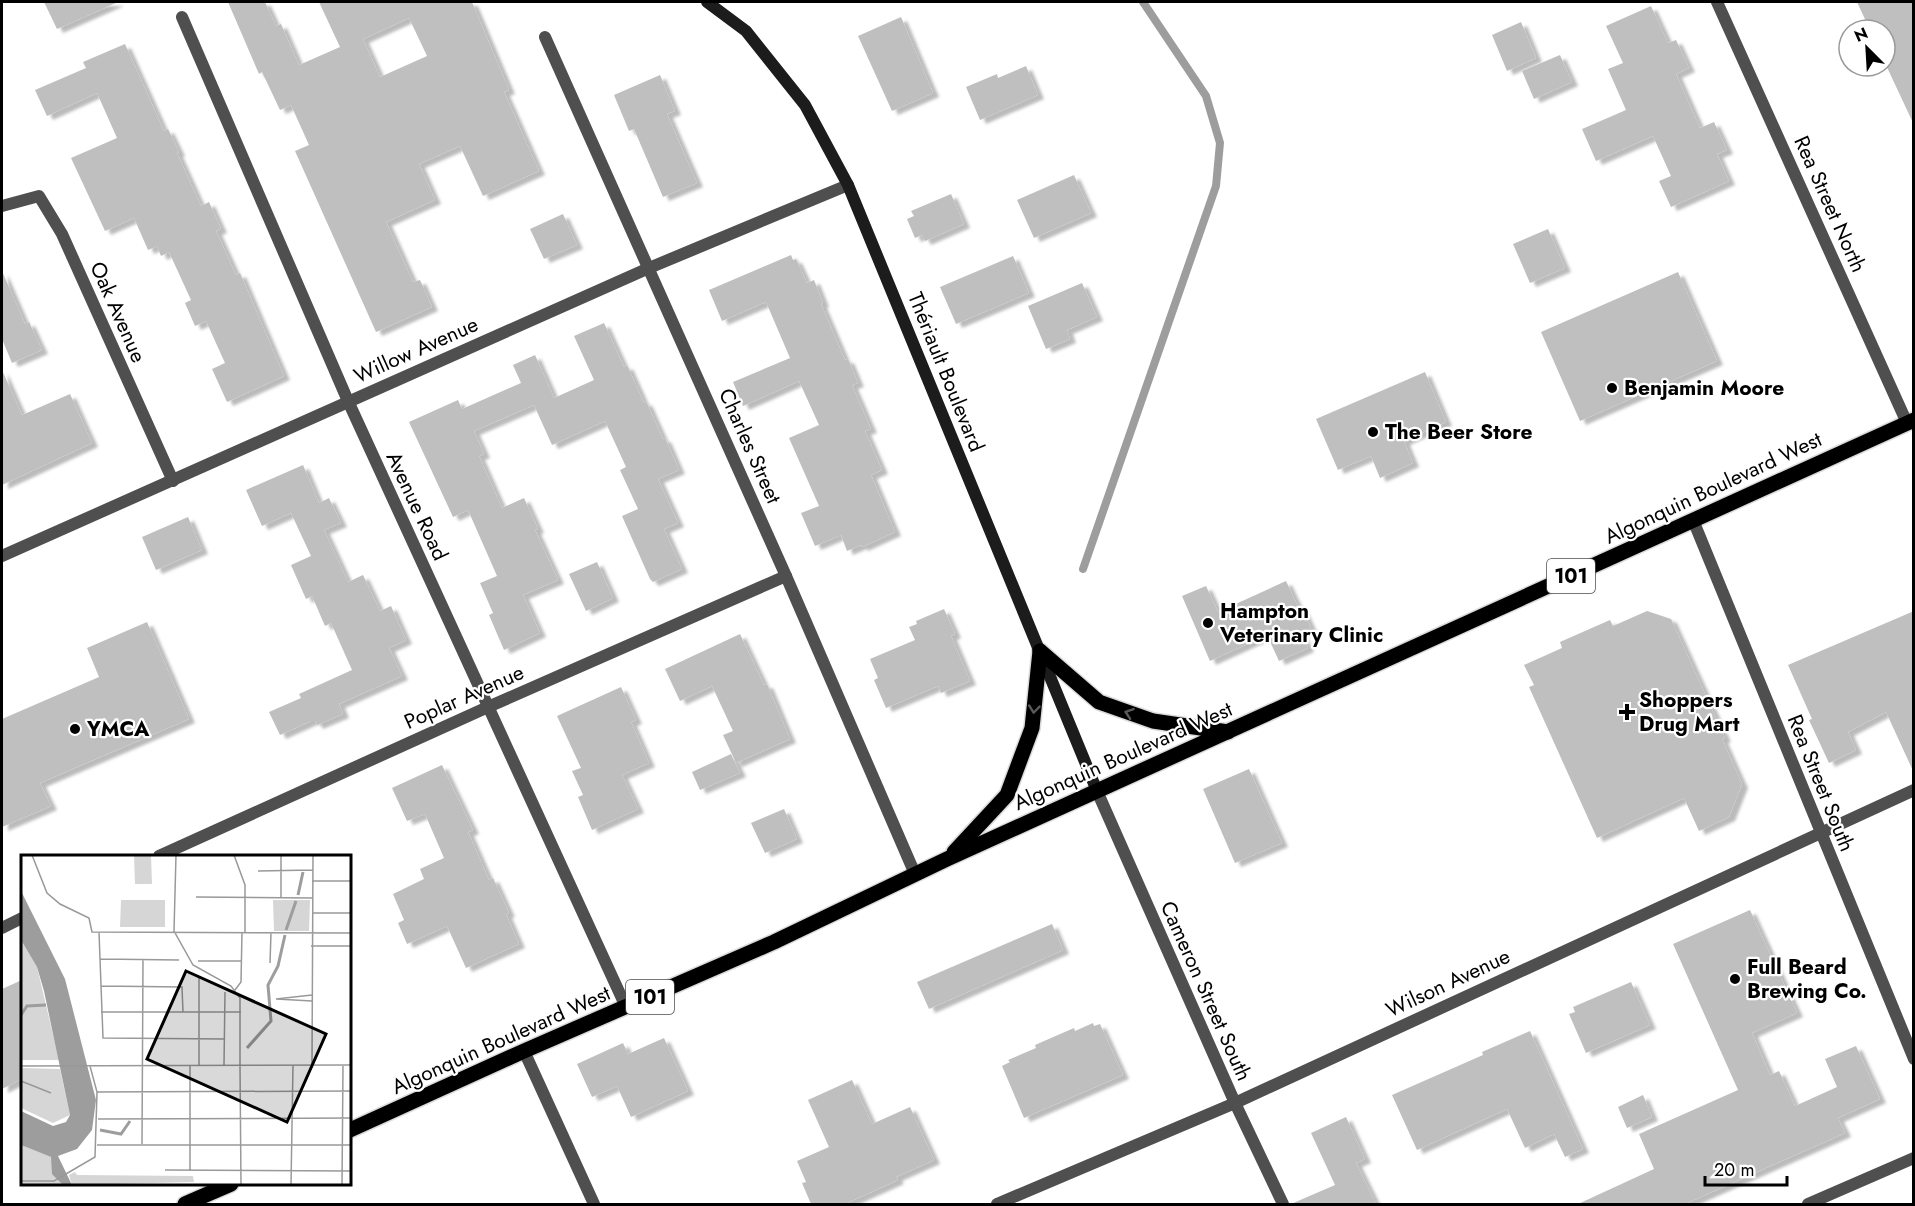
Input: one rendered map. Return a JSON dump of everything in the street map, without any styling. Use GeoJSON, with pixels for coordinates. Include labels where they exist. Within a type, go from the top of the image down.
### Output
{"type":"FeatureCollection","features":[{"type":"Feature","properties":{"kind":"main road","name":"Thériault Boulevard"},"geometry":{"type":"LineString","coordinates":[[707,2],[746,31],[805,105],[848,185],[1097,791]]}},
{"type":"Feature","properties":{"kind":"main road","name":"Algonquin Boulevard West"},"geometry":{"type":"LineString","coordinates":[[351,1130],[774,942],[915,874],[1910,421]]}},
{"type":"Feature","properties":{"kind":"main road"},"geometry":{"type":"LineString","coordinates":[[1040,651],[1099,702],[1153,722],[1228,732]]}},
{"type":"Feature","properties":{"kind":"main road"},"geometry":{"type":"LineString","coordinates":[[948,859],[1007,795],[1032,728],[1040,651]]}},
{"type":"Feature","properties":{"kind":"main road"},"geometry":{"type":"LineString","coordinates":[[184,1204],[229,1185]]}},
{"type":"Feature","properties":{"kind":"street","name":"Rea Street North"},"geometry":{"type":"LineString","coordinates":[[1717,2],[1910,421]]}},
{"type":"Feature","properties":{"kind":"street","name":"Avenue Road"},"geometry":{"type":"LineString","coordinates":[[182,17],[348,401],[626,1007]]}},
{"type":"Feature","properties":{"kind":"street","name":"Charles Street"},"geometry":{"type":"LineString","coordinates":[[544,37],[786,576],[915,874]]}},
{"type":"Feature","properties":{"kind":"street","name":"Willow Avenue"},"geometry":{"type":"LineString","coordinates":[[2,556],[649,268],[848,185]]}},
{"type":"Feature","properties":{"kind":"street","name":"Oak Avenue"},"geometry":{"type":"LineString","coordinates":[[2,206],[39,196],[62,234],[173,481]]}},
{"type":"Feature","properties":{"kind":"street","name":"Rea Street South"},"geometry":{"type":"LineString","coordinates":[[1693,520],[1914,1059]]}},
{"type":"Feature","properties":{"kind":"street","name":"Poplar Avenue"},"geometry":{"type":"LineString","coordinates":[[161,855],[488,707],[786,576]]}},
{"type":"Feature","properties":{"kind":"street","name":"Wilson Avenue"},"geometry":{"type":"LineString","coordinates":[[997,1204],[1234,1102],[1914,790]]}},
{"type":"Feature","properties":{"kind":"street","name":"Cameron Street South"},"geometry":{"type":"LineString","coordinates":[[1097,791],[1234,1102],[1283,1204]]}},
{"type":"Feature","properties":{"kind":"street"},"geometry":{"type":"LineString","coordinates":[[2,928],[21,918]]}},
{"type":"Feature","properties":{"kind":"street"},"geometry":{"type":"LineString","coordinates":[[525,1051],[594,1204]]}},
{"type":"Feature","properties":{"kind":"street"},"geometry":{"type":"LineString","coordinates":[[1808,1204],[1914,1158]]}},
{"type":"Feature","properties":{"kind":"building"},"geometry":{"type":"Polygon","coordinates":[[[44,2],[118,2],[57,29],[44,2]]]}},
{"type":"Feature","properties":{"kind":"building"},"geometry":{"type":"Polygon","coordinates":[[[228,2],[265,2],[276,26],[281,24],[299,65],[340,47],[319,2],[472,2],[509,90],[504,92],[539,171],[483,196],[460,146],[419,164],[435,200],[386,222],[413,282],[420,280],[432,307],[376,332],[295,151],[309,145],[291,105],[280,110],[262,72],[259,74],[228,2]],[[409,18],[363,39],[380,77],[427,56],[409,18]]]}},
{"type":"Feature","properties":{"kind":"building"},"geometry":{"type":"Polygon","coordinates":[[[1857,2],[1914,2],[1914,125],[1892,78],[1897,78],[1897,18],[1864,18],[1857,2]]]}},
{"type":"Feature","properties":{"kind":"building"},"geometry":{"type":"Polygon","coordinates":[[[1651,6],[1668,43],[1676,40],[1689,68],[1676,74],[1700,128],[1714,122],[1727,150],[1717,154],[1729,181],[1671,207],[1659,181],[1671,176],[1653,136],[1596,161],[1582,129],[1626,110],[1608,69],[1623,63],[1606,26],[1651,6]]]}},
{"type":"Feature","properties":{"kind":"building"},"geometry":{"type":"Polygon","coordinates":[[[901,17],[933,93],[892,111],[858,36],[901,17]]]}},
{"type":"Feature","properties":{"kind":"building"},"geometry":{"type":"Polygon","coordinates":[[[1521,22],[1536,58],[1507,71],[1492,35],[1521,22]]]}},
{"type":"Feature","properties":{"kind":"building"},"geometry":{"type":"Polygon","coordinates":[[[125,44],[164,131],[168,129],[179,152],[177,153],[201,206],[209,202],[221,229],[216,231],[236,275],[240,273],[284,376],[227,402],[212,369],[225,363],[206,321],[195,326],[185,303],[191,300],[169,252],[161,256],[157,246],[148,250],[134,218],[105,231],[71,158],[117,138],[97,93],[47,116],[35,90],[86,68],[83,62],[125,44]]]}},
{"type":"Feature","properties":{"kind":"building"},"geometry":{"type":"Polygon","coordinates":[[[1560,55],[1572,82],[1534,99],[1522,71],[1560,55]]]}},
{"type":"Feature","properties":{"kind":"building"},"geometry":{"type":"Polygon","coordinates":[[[1026,66],[1038,95],[980,120],[966,87],[997,74],[998,78],[1026,66]]]}},
{"type":"Feature","properties":{"kind":"building"},"geometry":{"type":"Polygon","coordinates":[[[660,75],[675,111],[667,114],[697,183],[663,197],[634,129],[629,131],[614,95],[660,75]]]}},
{"type":"Feature","properties":{"kind":"building"},"geometry":{"type":"Polygon","coordinates":[[[1074,175],[1091,213],[1034,238],[1017,200],[1074,175]]]}},
{"type":"Feature","properties":{"kind":"building"},"geometry":{"type":"Polygon","coordinates":[[[951,194],[964,224],[925,241],[922,235],[915,238],[907,219],[914,216],[911,211],[951,194]]]}},
{"type":"Feature","properties":{"kind":"building"},"geometry":{"type":"Polygon","coordinates":[[[563,214],[577,245],[544,259],[530,229],[563,214]]]}},
{"type":"Feature","properties":{"kind":"building"},"geometry":{"type":"Polygon","coordinates":[[[1548,229],[1565,268],[1530,283],[1513,244],[1548,229]]]}},
{"type":"Feature","properties":{"kind":"building"},"geometry":{"type":"Polygon","coordinates":[[[791,255],[793,260],[796,259],[807,283],[814,280],[823,303],[821,304],[845,360],[848,359],[858,383],[852,385],[871,429],[865,431],[882,470],[871,475],[895,532],[862,547],[861,545],[847,551],[841,535],[815,546],[801,513],[819,506],[789,438],[819,425],[799,381],[743,406],[733,382],[790,358],[766,302],[722,321],[709,290],[791,255]]]}},
{"type":"Feature","properties":{"kind":"building"},"geometry":{"type":"Polygon","coordinates":[[[1013,256],[1029,293],[956,324],[940,287],[1013,256]]]}},
{"type":"Feature","properties":{"kind":"building"},"geometry":{"type":"Polygon","coordinates":[[[2,271],[25,324],[29,322],[42,350],[12,363],[2,339],[2,271]]]}},
{"type":"Feature","properties":{"kind":"building"},"geometry":{"type":"Polygon","coordinates":[[[1678,272],[1717,361],[1580,421],[1541,332],[1678,272]]]}},
{"type":"Feature","properties":{"kind":"building"},"geometry":{"type":"Polygon","coordinates":[[[1082,283],[1097,317],[1067,330],[1070,339],[1046,349],[1028,306],[1082,283]]]}},
{"type":"Feature","properties":{"kind":"building"},"geometry":{"type":"Polygon","coordinates":[[[604,323],[624,367],[627,365],[679,470],[658,479],[678,523],[664,529],[682,569],[653,582],[650,579],[622,516],[638,509],[620,470],[626,467],[605,421],[552,445],[534,405],[474,431],[484,454],[479,456],[502,508],[524,498],[538,529],[535,530],[558,580],[523,595],[540,633],[504,650],[489,615],[493,613],[480,583],[497,576],[468,510],[453,517],[409,422],[458,400],[462,409],[521,383],[513,365],[535,355],[554,398],[594,380],[574,336],[604,323]]]}},
{"type":"Feature","properties":{"kind":"building"},"geometry":{"type":"Polygon","coordinates":[[[2,370],[22,415],[70,394],[92,443],[2,485],[2,370]]]}},
{"type":"Feature","properties":{"kind":"building","name":"The Beer Store"},"geometry":{"type":"Polygon","coordinates":[[[1425,372],[1446,422],[1404,441],[1413,463],[1380,478],[1371,456],[1338,470],[1316,419],[1425,372]]]}},
{"type":"Feature","properties":{"kind":"building"},"geometry":{"type":"Polygon","coordinates":[[[303,465],[319,503],[329,498],[341,523],[324,530],[348,582],[363,575],[380,611],[391,606],[406,640],[389,648],[402,676],[339,704],[343,714],[317,725],[315,721],[311,721],[280,735],[269,712],[301,698],[299,694],[352,670],[331,623],[325,626],[312,596],[306,599],[291,565],[311,556],[291,513],[262,526],[246,490],[303,465]]]}},
{"type":"Feature","properties":{"kind":"building"},"geometry":{"type":"Polygon","coordinates":[[[188,517],[202,550],[156,570],[142,537],[188,517]]]}},
{"type":"Feature","properties":{"kind":"building"},"geometry":{"type":"Polygon","coordinates":[[[597,562],[613,598],[586,611],[569,574],[597,562]]]}},
{"type":"Feature","properties":{"kind":"building"},"geometry":{"type":"Polygon","coordinates":[[[1286,581],[1311,628],[1301,633],[1308,648],[1279,661],[1267,635],[1210,661],[1182,596],[1206,586],[1218,612],[1286,581]]]}},
{"type":"Feature","properties":{"kind":"building"},"geometry":{"type":"Polygon","coordinates":[[[944,609],[955,634],[951,636],[970,681],[941,693],[938,686],[886,708],[874,680],[878,678],[870,659],[915,640],[909,627],[917,624],[916,621],[944,609]]]}},
{"type":"Feature","properties":{"kind":"building","name":"Shoppers Drug Mart"},"geometry":{"type":"Polygon","coordinates":[[[1647,611],[1671,619],[1725,738],[1722,739],[1742,784],[1729,817],[1699,831],[1684,798],[1597,838],[1529,687],[1534,685],[1524,665],[1562,648],[1560,642],[1610,620],[1613,626],[1647,611]]]}},
{"type":"Feature","properties":{"kind":"building"},"geometry":{"type":"Polygon","coordinates":[[[1914,611],[1914,773],[1886,712],[1848,732],[1856,750],[1829,763],[1809,720],[1812,719],[1788,665],[1914,611]]]}},
{"type":"Feature","properties":{"kind":"building","name":"YMCA"},"geometry":{"type":"Polygon","coordinates":[[[147,622],[189,719],[40,783],[51,806],[2,827],[2,719],[99,677],[87,648],[147,622]]]}},
{"type":"Feature","properties":{"kind":"building"},"geometry":{"type":"Polygon","coordinates":[[[740,634],[764,685],[767,684],[790,739],[736,763],[723,735],[733,731],[712,686],[680,701],[665,669],[740,634]]]}},
{"type":"Feature","properties":{"kind":"building"},"geometry":{"type":"Polygon","coordinates":[[[621,687],[636,720],[631,722],[649,763],[622,775],[638,809],[592,830],[578,797],[583,795],[572,771],[581,768],[557,716],[621,687]]]}},
{"type":"Feature","properties":{"kind":"building"},"geometry":{"type":"Polygon","coordinates":[[[731,754],[740,773],[700,790],[692,772],[731,754]]]}},
{"type":"Feature","properties":{"kind":"building"},"geometry":{"type":"Polygon","coordinates":[[[442,765],[473,830],[468,832],[489,880],[493,878],[509,913],[506,914],[519,944],[466,968],[447,926],[407,944],[398,923],[404,920],[393,894],[424,879],[420,869],[444,858],[425,814],[407,821],[392,788],[442,765]]]}},
{"type":"Feature","properties":{"kind":"building"},"geometry":{"type":"Polygon","coordinates":[[[1249,769],[1282,843],[1235,863],[1203,789],[1249,769]]]}},
{"type":"Feature","properties":{"kind":"building"},"geometry":{"type":"Polygon","coordinates":[[[784,809],[797,839],[765,853],[751,823],[784,809]]]}},
{"type":"Feature","properties":{"kind":"building"},"geometry":{"type":"Polygon","coordinates":[[[1750,910],[1797,1013],[1752,1033],[1770,1075],[1779,1071],[1795,1106],[1837,1087],[1825,1059],[1856,1046],[1880,1099],[1838,1118],[1845,1133],[1685,1204],[1578,1204],[1654,1169],[1639,1134],[1738,1090],[1673,944],[1750,910]]]}},
{"type":"Feature","properties":{"kind":"building"},"geometry":{"type":"Polygon","coordinates":[[[1052,924],[1063,950],[929,1009],[917,982],[1052,924]]]}},
{"type":"Feature","properties":{"kind":"building"},"geometry":{"type":"Polygon","coordinates":[[[21,980],[21,1080],[2,1089],[2,989],[21,980]]]}},
{"type":"Feature","properties":{"kind":"building"},"geometry":{"type":"Polygon","coordinates":[[[1631,982],[1650,1025],[1586,1053],[1569,1014],[1575,1012],[1573,1007],[1631,982]]]}},
{"type":"Feature","properties":{"kind":"building"},"geometry":{"type":"Polygon","coordinates":[[[1093,1023],[1094,1026],[1100,1024],[1123,1075],[1024,1118],[1002,1066],[1010,1062],[1008,1060],[1036,1048],[1035,1045],[1074,1028],[1075,1031],[1093,1023]]]}},
{"type":"Feature","properties":{"kind":"building"},"geometry":{"type":"Polygon","coordinates":[[[1530,1031],[1583,1149],[1565,1157],[1554,1134],[1525,1148],[1507,1109],[1417,1150],[1392,1095],[1483,1055],[1482,1052],[1530,1031]]]}},
{"type":"Feature","properties":{"kind":"building"},"geometry":{"type":"Polygon","coordinates":[[[664,1038],[688,1091],[631,1117],[617,1086],[592,1097],[577,1064],[623,1043],[628,1054],[664,1038]]]}},
{"type":"Feature","properties":{"kind":"building"},"geometry":{"type":"Polygon","coordinates":[[[852,1080],[872,1124],[910,1107],[934,1160],[896,1177],[898,1180],[845,1204],[811,1204],[802,1183],[806,1182],[797,1161],[829,1147],[808,1100],[852,1080]]]}},
{"type":"Feature","properties":{"kind":"building"},"geometry":{"type":"Polygon","coordinates":[[[1643,1095],[1652,1117],[1627,1128],[1618,1107],[1643,1095]]]}},
{"type":"Feature","properties":{"kind":"building"},"geometry":{"type":"Polygon","coordinates":[[[1346,1117],[1365,1159],[1356,1163],[1376,1204],[1291,1204],[1335,1185],[1311,1133],[1346,1117]]]}},
{"type":"Feature","properties":{"kind":"waterway"},"geometry":{"type":"LineString","coordinates":[[1083,569],[1216,186],[1220,143],[1206,96],[1143,2]]}},
{"type":"Feature","properties":{"kind":"place","name":"Benjamin Moore"},"geometry":{"type":"Point","coordinates":[1612,388]}},
{"type":"Feature","properties":{"kind":"place","name":"The Beer Store"},"geometry":{"type":"Point","coordinates":[1373,432]}},
{"type":"Feature","properties":{"kind":"place","name":"Hampton Veterinary Clinic"},"geometry":{"type":"Point","coordinates":[1208,623]}},
{"type":"Feature","properties":{"kind":"place","name":"Shoppers Drug Mart"},"geometry":{"type":"Point","coordinates":[1627,712]}},
{"type":"Feature","properties":{"kind":"place","name":"YMCA"},"geometry":{"type":"Point","coordinates":[75,729]}},
{"type":"Feature","properties":{"kind":"place","name":"Full Beard Brewing Co."},"geometry":{"type":"Point","coordinates":[1735,979]}}]}
